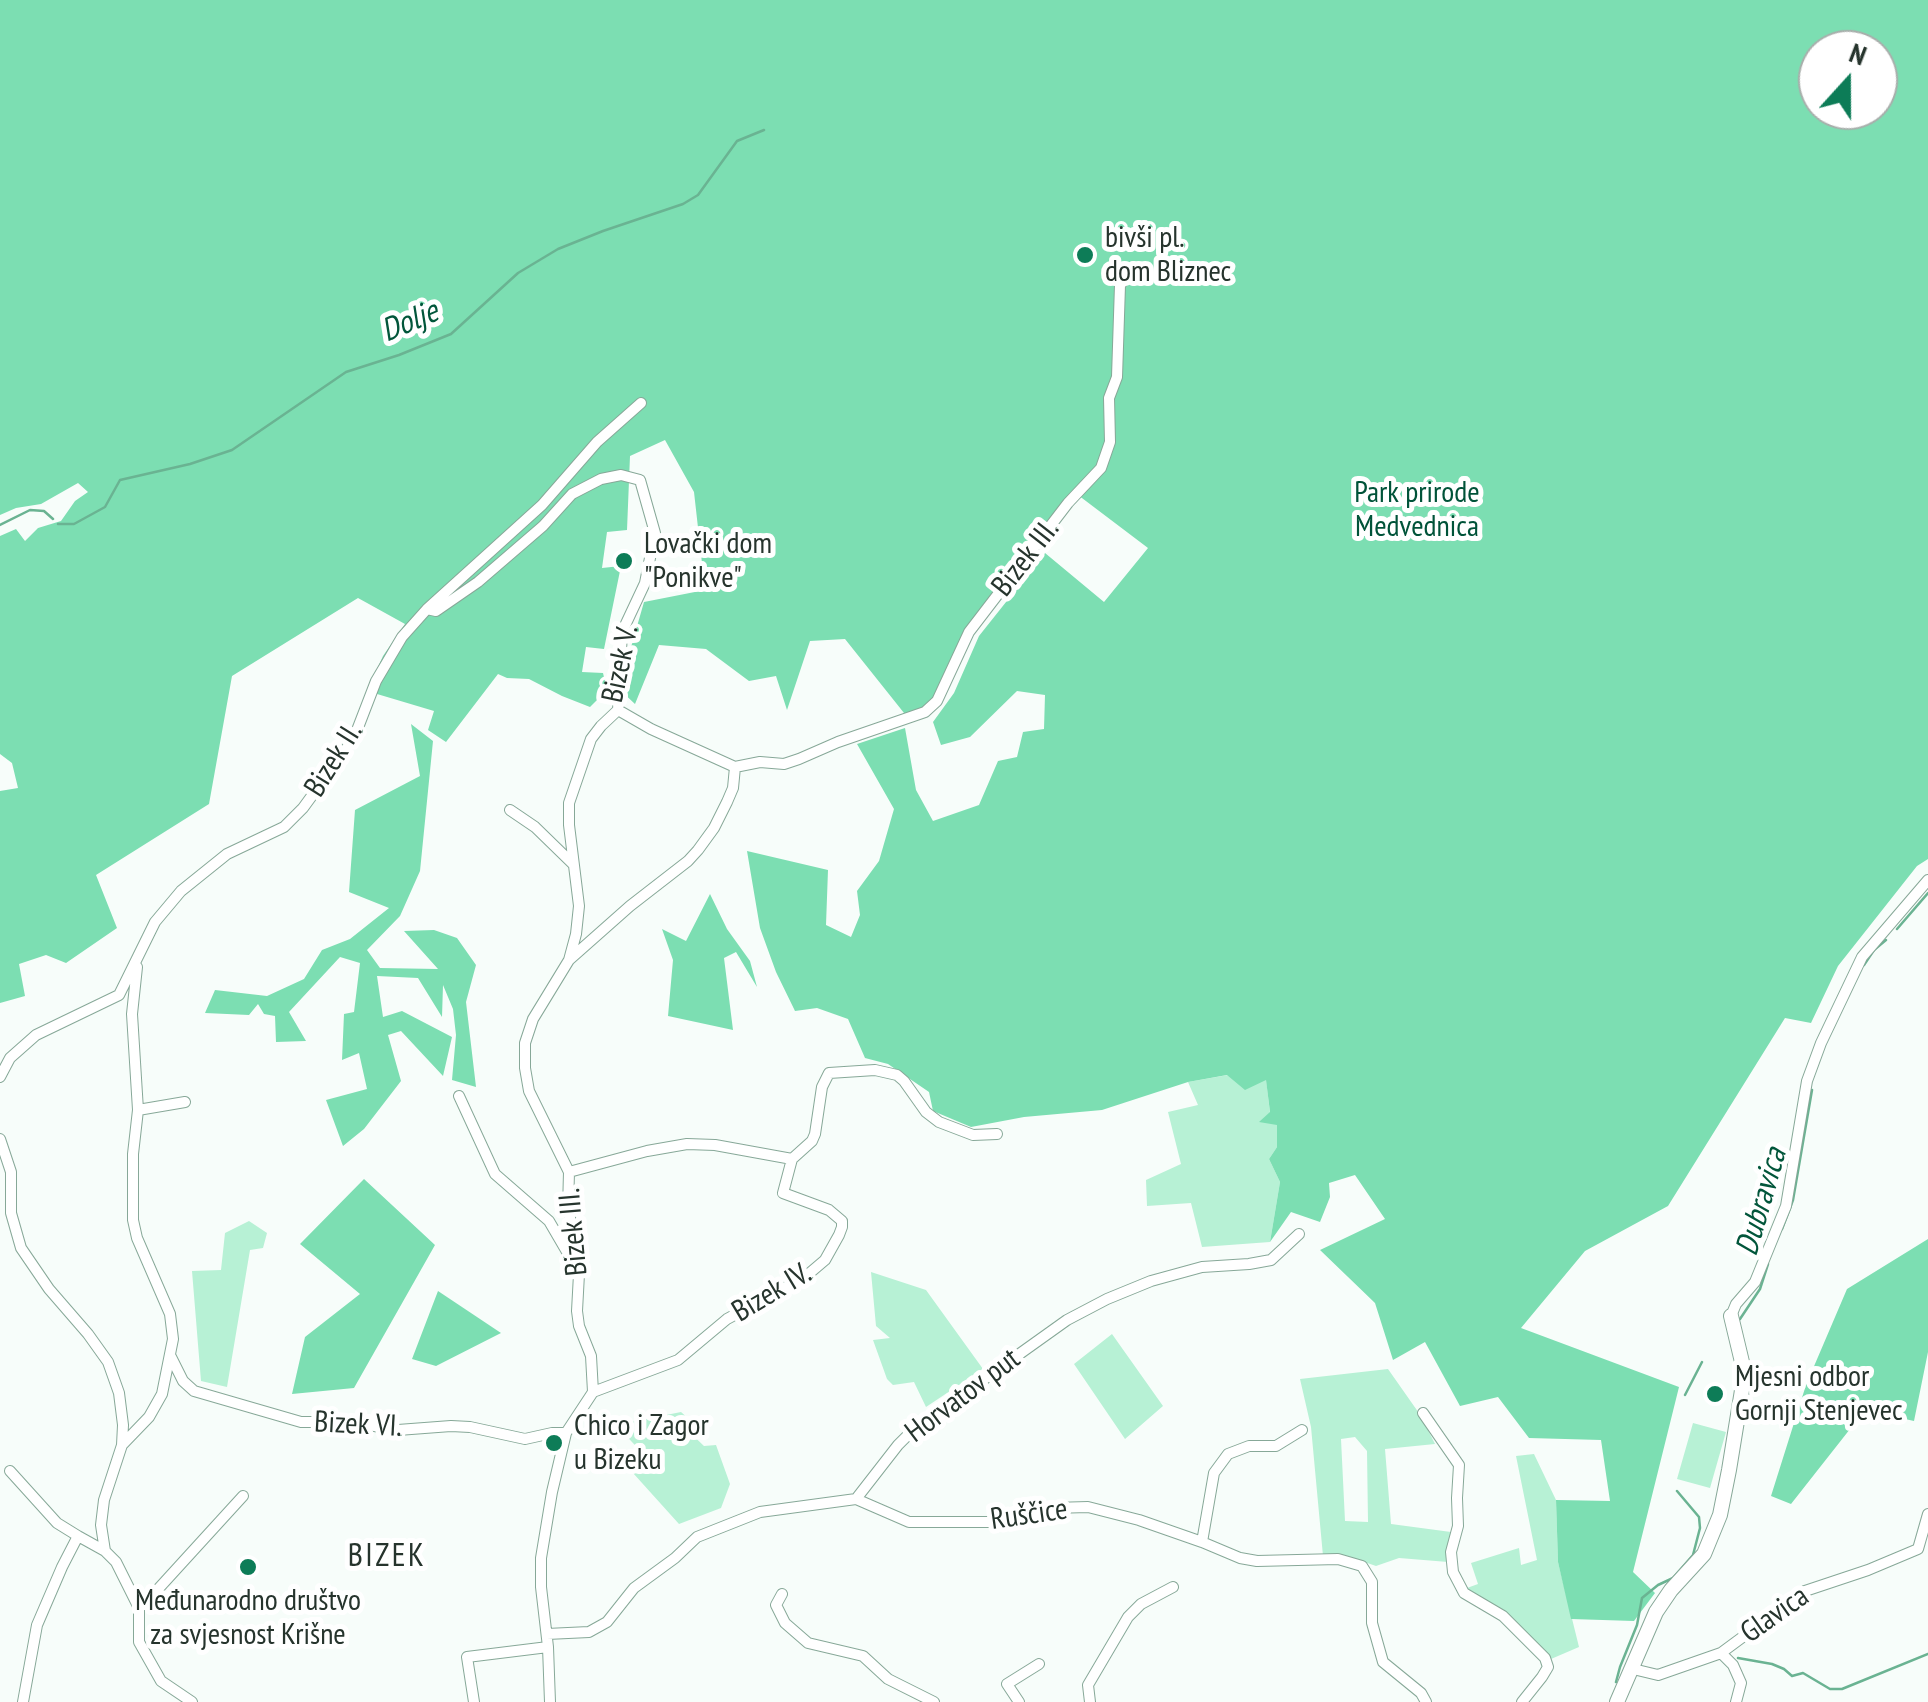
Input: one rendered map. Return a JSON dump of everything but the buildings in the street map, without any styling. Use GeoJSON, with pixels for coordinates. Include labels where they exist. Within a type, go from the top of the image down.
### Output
{"type":"FeatureCollection","features":[{"type":"Feature","properties":{"kind":"street","name":"Bizek III."},"geometry":{"type":"LineString","coordinates":[[618,710],[736,767],[760,762],[784,764],[925,712],[937,701],[970,632],[1068,503],[1101,468],[1110,442],[1109,398],[1117,377],[1120,285],[1134,268]]}},
{"type":"Feature","properties":{"kind":"street","name":"Bizek II."},"geometry":{"type":"LineString","coordinates":[[0,1077],[10,1058],[36,1036],[120,995],[155,922],[181,891],[227,854],[284,827],[318,790],[354,738],[376,680],[402,637],[427,609],[542,505],[596,442],[641,403]]}},
{"type":"Feature","properties":{"kind":"street","name":"Bizek V."},"geometry":{"type":"LineString","coordinates":[[427,609],[436,611],[478,582],[544,526],[572,494],[601,478],[621,475],[640,480],[654,533],[645,583],[622,632],[618,710],[591,740],[570,803],[579,906],[568,960]]}},
{"type":"Feature","properties":{"kind":"street","name":"Bizek III."},"geometry":{"type":"LineString","coordinates":[[593,1392],[593,1368],[577,1310],[578,1254],[568,1209],[569,1172],[529,1091],[524,1043],[533,1019],[568,960],[688,860],[714,828],[733,788],[736,767]]}},
{"type":"Feature","properties":{"kind":"street"},"geometry":{"type":"LineString","coordinates":[[510,810],[535,827],[574,865]]}},
{"type":"Feature","properties":{"kind":"street"},"geometry":{"type":"LineString","coordinates":[[1617,1702],[1656,1612],[1704,1554],[1720,1515],[1743,1384],[1731,1316],[1755,1282],[1786,1206],[1805,1091],[1821,1044],[1862,957],[1928,880]]}},
{"type":"Feature","properties":{"kind":"street"},"geometry":{"type":"LineString","coordinates":[[122,1445],[156,1408],[174,1339],[170,1314],[136,1238],[133,1220],[132,1154],[138,1110],[132,1014],[138,961]]}},
{"type":"Feature","properties":{"kind":"street"},"geometry":{"type":"LineString","coordinates":[[569,1172],[687,1144],[792,1158],[812,1142],[822,1087],[829,1073],[875,1070],[896,1076],[939,1122],[973,1135],[998,1134]]}},
{"type":"Feature","properties":{"kind":"street"},"geometry":{"type":"LineString","coordinates":[[459,1096],[495,1174],[549,1221],[579,1274]]}},
{"type":"Feature","properties":{"kind":"street"},"geometry":{"type":"LineString","coordinates":[[138,1110],[185,1102]]}},
{"type":"Feature","properties":{"kind":"street"},"geometry":{"type":"LineString","coordinates":[[0,1139],[11,1172],[11,1212],[22,1248],[49,1289],[108,1362],[119,1393],[122,1445],[104,1500],[100,1526],[105,1551]]}},
{"type":"Feature","properties":{"kind":"street","name":"Bizek IV."},"geometry":{"type":"LineString","coordinates":[[593,1392],[678,1360],[727,1320],[805,1277],[824,1260],[839,1235],[842,1221],[829,1210],[784,1192],[792,1158]]}},
{"type":"Feature","properties":{"kind":"street","name":"Horvatov put"},"geometry":{"type":"LineString","coordinates":[[856,1499],[914,1430],[1068,1320],[1106,1298],[1151,1281],[1202,1267],[1271,1260],[1299,1234]]}},
{"type":"Feature","properties":{"kind":"street","name":"Bizek VI."},"geometry":{"type":"LineString","coordinates":[[170,1356],[183,1381],[194,1391],[301,1422],[351,1422],[398,1430],[470,1427],[524,1439],[566,1433]]}},
{"type":"Feature","properties":{"kind":"street"},"geometry":{"type":"LineString","coordinates":[[550,1702],[541,1558],[566,1433],[593,1392]]}},
{"type":"Feature","properties":{"kind":"street"},"geometry":{"type":"LineString","coordinates":[[1423,1413],[1459,1465],[1458,1526],[1451,1552],[1454,1572],[1464,1593],[1503,1616],[1545,1658],[1548,1668],[1522,1702]]}},
{"type":"Feature","properties":{"kind":"street"},"geometry":{"type":"LineString","coordinates":[[1202,1542],[1214,1473],[1228,1454],[1249,1446],[1276,1446],[1302,1430]]}},
{"type":"Feature","properties":{"kind":"street"},"geometry":{"type":"LineString","coordinates":[[10,1470],[58,1523],[116,1562],[138,1608],[139,1642],[146,1655],[161,1681],[192,1702]]}},
{"type":"Feature","properties":{"kind":"street"},"geometry":{"type":"LineString","coordinates":[[138,1608],[243,1496]]}},
{"type":"Feature","properties":{"kind":"street"},"geometry":{"type":"LineString","coordinates":[[474,1702],[467,1657],[588,1632],[607,1622],[634,1588],[697,1537],[760,1512],[856,1499]]}},
{"type":"Feature","properties":{"kind":"street","name":"Ruščice"},"geometry":{"type":"LineString","coordinates":[[856,1499],[910,1522],[992,1522],[1053,1508],[1088,1508],[1139,1520],[1256,1562],[1338,1559],[1362,1566],[1372,1582],[1372,1622],[1383,1662],[1426,1702]]}},
{"type":"Feature","properties":{"kind":"street","name":"Glavica"},"geometry":{"type":"LineString","coordinates":[[1633,1670],[1658,1675],[1722,1652],[1805,1591],[1923,1547],[1928,1514]]}},
{"type":"Feature","properties":{"kind":"street"},"geometry":{"type":"LineString","coordinates":[[23,1702],[37,1625],[78,1536]]}},
{"type":"Feature","properties":{"kind":"street"},"geometry":{"type":"LineString","coordinates":[[1090,1702],[1088,1685],[1128,1618],[1141,1604],[1172,1587]]}},
{"type":"Feature","properties":{"kind":"street"},"geometry":{"type":"LineString","coordinates":[[782,1594],[776,1604],[786,1624],[808,1643],[862,1656],[888,1679],[934,1702]]}},
{"type":"Feature","properties":{"kind":"street"},"geometry":{"type":"LineString","coordinates":[[1722,1652],[1734,1665],[1741,1683],[1736,1702]]}},
{"type":"Feature","properties":{"kind":"street"},"geometry":{"type":"LineString","coordinates":[[1020,1702],[1007,1684],[1038,1664]]}},
{"type":"Feature","properties":{"kind":"green space","name":"Park prirode Medvednica"},"geometry":{"type":"Polygon","coordinates":[[[0,0],[1928,0],[1928,859],[1917,866],[1838,966],[1811,1023],[1785,1018],[1668,1206],[1585,1251],[1521,1328],[1679,1387],[1633,1572],[1655,1593],[1634,1621],[1571,1619],[1558,1562],[1556,1500],[1610,1501],[1601,1440],[1529,1438],[1498,1397],[1460,1406],[1425,1342],[1393,1360],[1375,1303],[1320,1250],[1385,1219],[1355,1175],[1329,1183],[1330,1197],[1320,1222],[1291,1212],[1270,1242],[1280,1182],[1269,1159],[1277,1147],[1277,1125],[1259,1122],[1270,1112],[1266,1080],[1245,1090],[1227,1075],[1188,1082],[1102,1110],[1024,1117],[971,1127],[933,1111],[929,1092],[888,1064],[865,1058],[848,1019],[817,1008],[795,1011],[760,928],[747,851],[828,870],[826,925],[851,937],[860,915],[857,891],[879,861],[894,809],[857,744],[905,728],[916,790],[933,821],[979,805],[998,761],[1017,757],[1023,732],[1044,729],[1045,695],[1017,691],[970,737],[941,745],[933,722],[954,693],[979,636],[1045,553],[1104,602],[1148,548],[1074,492],[966,632],[933,700],[908,718],[845,639],[810,641],[787,710],[776,676],[749,681],[706,649],[659,645],[635,704],[619,689],[644,602],[705,590],[694,492],[665,440],[630,456],[627,530],[607,532],[602,568],[621,566],[604,649],[586,647],[582,672],[603,673],[607,690],[590,707],[529,679],[498,674],[446,742],[428,730],[434,711],[367,691],[383,656],[405,624],[358,598],[232,676],[209,804],[96,875],[117,928],[66,963],[46,955],[19,964],[25,996],[0,1003],[0,791],[18,788],[12,763],[0,754],[0,536],[16,529],[25,541],[38,528],[61,521],[75,501],[88,492],[78,483],[41,504],[0,515],[0,0]]]}},
{"type":"Feature","properties":{"kind":"green space"},"geometry":{"type":"Polygon","coordinates":[[[411,724],[433,741],[420,871],[400,916],[367,950],[380,968],[438,969],[404,931],[434,930],[457,938],[476,965],[466,1002],[476,1087],[452,1080],[456,1035],[453,1009],[443,985],[442,1017],[418,978],[377,976],[383,1017],[402,1011],[452,1037],[443,1076],[401,1031],[388,1035],[401,1081],[364,1129],[343,1146],[326,1100],[367,1089],[359,1053],[342,1060],[344,1014],[354,1012],[360,963],[340,957],[289,1012],[306,1041],[276,1042],[275,1016],[264,1014],[258,1004],[249,1015],[205,1013],[215,990],[267,996],[304,979],[322,950],[350,939],[389,908],[349,892],[355,810],[420,776],[411,724]]]}},
{"type":"Feature","properties":{"kind":"green space"},"geometry":{"type":"Polygon","coordinates":[[[710,894],[727,929],[750,961],[757,987],[736,952],[724,958],[733,1030],[668,1016],[673,960],[662,929],[686,941],[710,894]]]}},
{"type":"Feature","properties":{"kind":"green space"},"geometry":{"type":"Polygon","coordinates":[[[1228,1075],[1266,1079],[1270,1113],[1277,1124],[1277,1147],[1269,1159],[1280,1182],[1270,1242],[1202,1247],[1191,1203],[1147,1206],[1146,1180],[1181,1164],[1168,1112],[1198,1105],[1188,1082],[1228,1075]]]}},
{"type":"Feature","properties":{"kind":"green space"},"geometry":{"type":"Polygon","coordinates":[[[364,1179],[435,1245],[354,1388],[292,1394],[305,1337],[360,1294],[300,1244],[364,1179]]]}},
{"type":"Feature","properties":{"kind":"green space"},"geometry":{"type":"Polygon","coordinates":[[[249,1221],[267,1233],[263,1248],[250,1250],[227,1387],[201,1381],[192,1271],[221,1270],[225,1233],[249,1221]]]}},
{"type":"Feature","properties":{"kind":"green space"},"geometry":{"type":"Polygon","coordinates":[[[1928,1239],[1928,1352],[1914,1421],[1865,1410],[1791,1504],[1771,1496],[1806,1385],[1847,1289],[1928,1239]]]}},
{"type":"Feature","properties":{"kind":"green space"},"geometry":{"type":"Polygon","coordinates":[[[871,1272],[926,1290],[983,1369],[926,1407],[914,1382],[893,1385],[887,1379],[873,1340],[890,1338],[876,1326],[871,1272]]]}},
{"type":"Feature","properties":{"kind":"green space"},"geometry":{"type":"Polygon","coordinates":[[[438,1291],[501,1333],[436,1366],[412,1359],[438,1291]]]}},
{"type":"Feature","properties":{"kind":"green space"},"geometry":{"type":"Polygon","coordinates":[[[1112,1334],[1163,1406],[1125,1439],[1074,1364],[1112,1334]]]}},
{"type":"Feature","properties":{"kind":"green space"},"geometry":{"type":"Polygon","coordinates":[[[1388,1369],[1421,1416],[1435,1444],[1385,1449],[1391,1524],[1451,1532],[1448,1562],[1399,1558],[1376,1566],[1347,1556],[1323,1556],[1311,1427],[1300,1379],[1388,1369]],[[1355,1437],[1341,1439],[1345,1521],[1368,1522],[1367,1451],[1355,1437]]]}},
{"type":"Feature","properties":{"kind":"green space"},"geometry":{"type":"Polygon","coordinates":[[[681,1412],[690,1420],[681,1424],[704,1446],[716,1445],[730,1484],[721,1508],[679,1524],[633,1473],[648,1459],[616,1425],[681,1412]]]}},
{"type":"Feature","properties":{"kind":"green space"},"geometry":{"type":"Polygon","coordinates":[[[1693,1423],[1726,1432],[1710,1488],[1677,1479],[1693,1423]]]}},
{"type":"Feature","properties":{"kind":"green space"},"geometry":{"type":"Polygon","coordinates":[[[1534,1454],[1556,1500],[1558,1562],[1579,1647],[1551,1659],[1504,1613],[1467,1588],[1478,1584],[1471,1563],[1519,1548],[1521,1565],[1537,1560],[1516,1456],[1534,1454]]]}},
{"type":"Feature","properties":{"kind":"waterway","name":"Dolje"},"geometry":{"type":"LineString","coordinates":[[58,524],[74,524],[105,507],[120,480],[232,450],[346,372],[451,334],[518,273],[558,249],[698,195],[737,141],[764,130]]}},
{"type":"Feature","properties":{"kind":"waterway","name":"Dolje"},"geometry":{"type":"LineString","coordinates":[[0,525],[30,510],[44,511],[53,519]]}},
{"type":"Feature","properties":{"kind":"waterway","name":"Dubravica"},"geometry":{"type":"LineString","coordinates":[[1897,929],[1928,893]]}},
{"type":"Feature","properties":{"kind":"waterway","name":"Dubravica"},"geometry":{"type":"LineString","coordinates":[[1864,965],[1886,940]]}},
{"type":"Feature","properties":{"kind":"waterway","name":"Dubravica"},"geometry":{"type":"LineString","coordinates":[[1782,1229],[1793,1200],[1812,1090]]}},
{"type":"Feature","properties":{"kind":"waterway","name":"Dubravica"},"geometry":{"type":"LineString","coordinates":[[1740,1319],[1760,1289],[1768,1264]]}},
{"type":"Feature","properties":{"kind":"waterway","name":"Dubravica"},"geometry":{"type":"LineString","coordinates":[[1685,1395],[1702,1362]]}},
{"type":"Feature","properties":{"kind":"waterway","name":"Dubravica"},"geometry":{"type":"LineString","coordinates":[[1616,1682],[1637,1625],[1642,1598],[1673,1578],[1693,1555],[1699,1517],[1677,1491]]}},
{"type":"Feature","properties":{"kind":"waterway"},"geometry":{"type":"LineString","coordinates":[[1738,1658],[1772,1664],[1792,1676],[1803,1673],[1830,1689],[1842,1689],[1928,1654]]}},
{"type":"Feature","properties":{"kind":"place","name":"bivši pl. dom Bliznec"},"geometry":{"type":"Point","coordinates":[1085,255]}},
{"type":"Feature","properties":{"kind":"place","name":"Lovački dom \"Ponikve\""},"geometry":{"type":"Point","coordinates":[624,561]}},
{"type":"Feature","properties":{"kind":"place","name":"Mjesni odbor Gornji Stenjevec"},"geometry":{"type":"Point","coordinates":[1715,1394]}},
{"type":"Feature","properties":{"kind":"place","name":"Chico i Zagor u Bizeku"},"geometry":{"type":"Point","coordinates":[554,1443]}},
{"type":"Feature","properties":{"kind":"place","name":"Međunarodno društvo za svjesnost Krišne"},"geometry":{"type":"Point","coordinates":[248,1567]}},
{"type":"Feature","properties":{"kind":"district","name":"BIZEK"},"geometry":{"type":"Point","coordinates":[387,1557]}}]}
